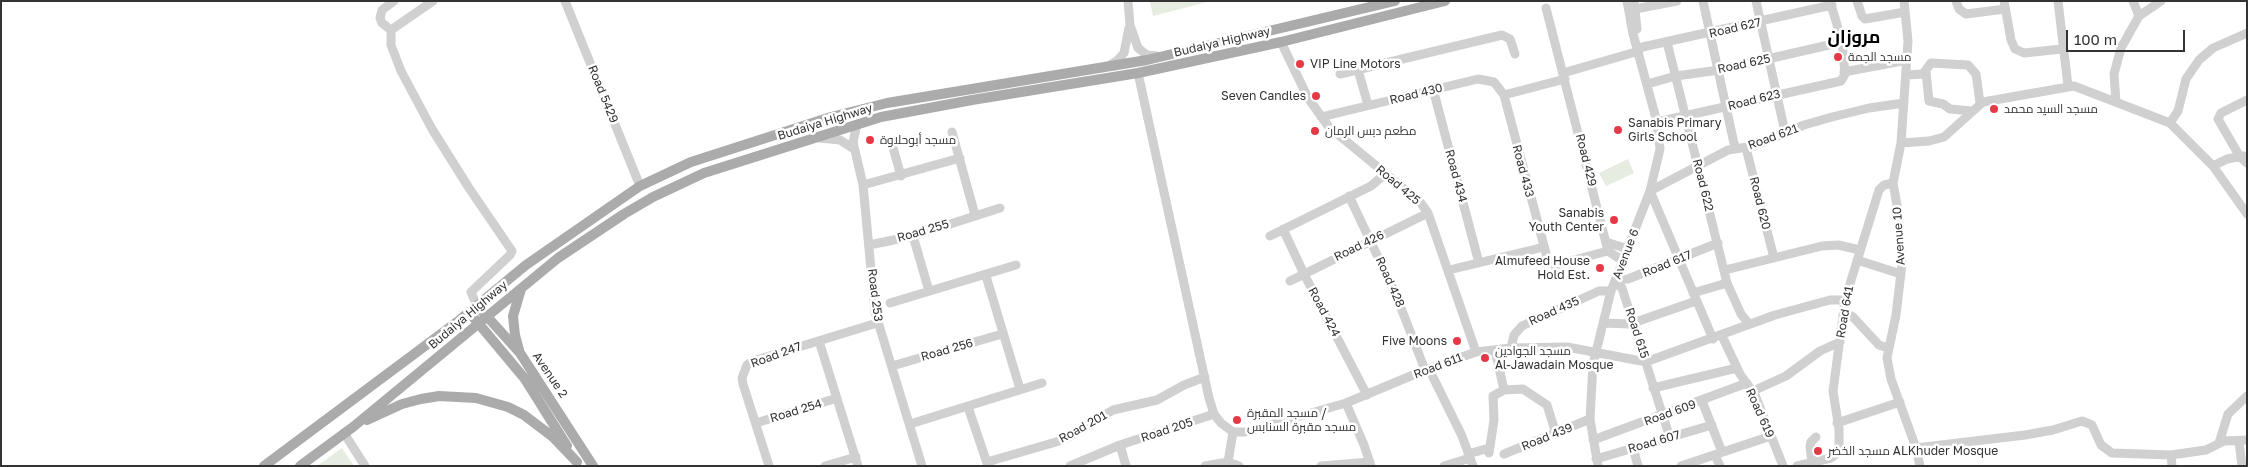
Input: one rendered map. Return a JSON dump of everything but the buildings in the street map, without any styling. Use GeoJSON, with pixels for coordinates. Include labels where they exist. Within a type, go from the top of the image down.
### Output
{"type":"FeatureCollection","features":[{"type":"Feature","properties":{"kind":"main road","name":"Budaiya Highway"},"geometry":{"type":"LineString","coordinates":[[264,466],[362,395],[473,309],[526,265],[640,186],[691,162],[862,109],[1167,55],[1395,1]]}},
{"type":"Feature","properties":{"kind":"main road","name":"Budaiya Highway"},"geometry":{"type":"LineString","coordinates":[[300,466],[353,427],[522,287],[594,233],[653,197],[727,164],[857,124],[920,109],[1138,73],[1281,42],[1445,1]]}},
{"type":"Feature","properties":{"kind":"main road"},"geometry":{"type":"LineString","coordinates":[[520,353],[512,316],[522,287]]}},
{"type":"Feature","properties":{"kind":"main road","name":"Avenue 2"},"geometry":{"type":"LineString","coordinates":[[473,309],[520,353],[593,466]]}},
{"type":"Feature","properties":{"kind":"main road","name":"Avenue 2"},"geometry":{"type":"LineString","coordinates":[[482,319],[525,379],[578,464]]}},
{"type":"Feature","properties":{"kind":"main road"},"geometry":{"type":"LineString","coordinates":[[353,427],[402,404],[420,399],[440,396],[476,398],[492,402],[524,415],[553,437],[578,464]]}},
{"type":"Feature","properties":{"kind":"street"},"geometry":{"type":"LineString","coordinates":[[391,30],[382,23],[380,18],[382,10],[394,1]]}},
{"type":"Feature","properties":{"kind":"street"},"geometry":{"type":"LineString","coordinates":[[391,30],[425,4],[433,1]]}},
{"type":"Feature","properties":{"kind":"street","name":"Road 5429"},"geometry":{"type":"LineString","coordinates":[[565,1],[640,186]]}},
{"type":"Feature","properties":{"kind":"street"},"geometry":{"type":"LineString","coordinates":[[1106,67],[1122,57],[1126,49],[1130,25],[1128,1]]}},
{"type":"Feature","properties":{"kind":"street","name":"Avenue 6"},"geometry":{"type":"LineString","coordinates":[[1597,462],[1590,420],[1592,364],[1614,284],[1650,191],[1660,149],[1657,122],[1633,34],[1627,1]]}},
{"type":"Feature","properties":{"kind":"street"},"geometry":{"type":"LineString","coordinates":[[1637,5],[1677,1]]}},
{"type":"Feature","properties":{"kind":"street"},"geometry":{"type":"LineString","coordinates":[[1703,1],[1735,148]]}},
{"type":"Feature","properties":{"kind":"street"},"geometry":{"type":"LineString","coordinates":[[1756,1],[1759,22],[1785,132]]}},
{"type":"Feature","properties":{"kind":"street"},"geometry":{"type":"LineString","coordinates":[[1857,1],[1862,16],[1865,19],[1905,12]]}},
{"type":"Feature","properties":{"kind":"street","name":"Avenue 10"},"geometry":{"type":"LineString","coordinates":[[1904,1],[1908,41],[1907,60],[1901,143],[1893,183],[1902,253],[1902,274],[1896,315],[1888,348],[1887,367],[1916,448],[1920,466]]}},
{"type":"Feature","properties":{"kind":"street"},"geometry":{"type":"LineString","coordinates":[[1956,1],[1958,9],[1966,14],[2005,5],[2011,43],[2018,51],[2028,53],[2062,49]]}},
{"type":"Feature","properties":{"kind":"street"},"geometry":{"type":"LineString","coordinates":[[2058,1],[2062,49],[2068,86]]}},
{"type":"Feature","properties":{"kind":"street"},"geometry":{"type":"LineString","coordinates":[[2132,1],[2139,16]]}},
{"type":"Feature","properties":{"kind":"street"},"geometry":{"type":"LineString","coordinates":[[2116,102],[2113,82],[2121,48],[2139,16],[2160,1]]}},
{"type":"Feature","properties":{"kind":"street"},"geometry":{"type":"LineString","coordinates":[[1831,3],[1842,42],[1844,72],[1907,60]]}},
{"type":"Feature","properties":{"kind":"street","name":"Road 627"},"geometry":{"type":"LineString","coordinates":[[1564,76],[1638,48],[1759,22],[1831,3]]}},
{"type":"Feature","properties":{"kind":"street","name":"Avenue 6"},"geometry":{"type":"LineString","coordinates":[[1637,5],[1638,48]]}},
{"type":"Feature","properties":{"kind":"street","name":"Road 429"},"geometry":{"type":"LineString","coordinates":[[1546,8],[1607,246]]}},
{"type":"Feature","properties":{"kind":"street"},"geometry":{"type":"LineString","coordinates":[[1130,25],[1138,48],[1142,52],[1153,56],[1167,55]]}},
{"type":"Feature","properties":{"kind":"street"},"geometry":{"type":"LineString","coordinates":[[391,30],[393,54],[428,120],[469,188],[512,250],[510,255],[471,292],[473,309]]}},
{"type":"Feature","properties":{"kind":"street"},"geometry":{"type":"LineString","coordinates":[[2170,123],[2178,111],[2186,79],[2199,60],[2213,48],[2247,33]]}},
{"type":"Feature","properties":{"kind":"street"},"geometry":{"type":"LineString","coordinates":[[1340,74],[1502,36],[1510,40],[1515,54]]}},
{"type":"Feature","properties":{"kind":"street","name":"Road 425"},"geometry":{"type":"LineString","coordinates":[[1281,42],[1308,98],[1321,117],[1341,137],[1420,202],[1428,213],[1476,352]]}},
{"type":"Feature","properties":{"kind":"street","name":"Road 622"},"geometry":{"type":"LineString","coordinates":[[1667,42],[1727,283],[1741,314],[1748,324]]}},
{"type":"Feature","properties":{"kind":"street","name":"Road 625"},"geometry":{"type":"LineString","coordinates":[[1647,84],[1676,76],[1719,70],[1842,42]]}},
{"type":"Feature","properties":{"kind":"street"},"geometry":{"type":"LineString","coordinates":[[1972,111],[1950,109],[1943,104],[1929,101],[1926,72],[1931,64],[1968,65],[1976,74],[1980,103]]}},
{"type":"Feature","properties":{"kind":"street"},"geometry":{"type":"LineString","coordinates":[[1358,70],[1368,105]]}},
{"type":"Feature","properties":{"kind":"street","name":"Road 623"},"geometry":{"type":"LineString","coordinates":[[1657,122],[1776,94],[1839,82],[1844,77],[1844,72]]}},
{"type":"Feature","properties":{"kind":"street"},"geometry":{"type":"LineString","coordinates":[[1906,75],[1926,72]]}},
{"type":"Feature","properties":{"kind":"street"},"geometry":{"type":"LineString","coordinates":[[1138,73],[1214,414],[1221,423],[1233,432],[1228,462]]}},
{"type":"Feature","properties":{"kind":"street"},"geometry":{"type":"LineString","coordinates":[[1504,95],[1564,76]]}},
{"type":"Feature","properties":{"kind":"street","name":"Road 430"},"geometry":{"type":"LineString","coordinates":[[1321,117],[1482,78],[1494,82],[1504,95]]}},
{"type":"Feature","properties":{"kind":"street"},"geometry":{"type":"LineString","coordinates":[[1901,143],[1929,141],[1944,137],[1951,133],[1980,103],[2068,86],[2081,88],[2170,123],[2213,166],[2247,214]]}},
{"type":"Feature","properties":{"kind":"street","name":"Road 434"},"geometry":{"type":"LineString","coordinates":[[1433,89],[1479,263]]}},
{"type":"Feature","properties":{"kind":"street","name":"Road 433"},"geometry":{"type":"LineString","coordinates":[[1504,95],[1548,261],[1555,265],[1607,246]]}},
{"type":"Feature","properties":{"kind":"street"},"geometry":{"type":"LineString","coordinates":[[2245,158],[2218,119],[2223,112],[2247,100]]}},
{"type":"Feature","properties":{"kind":"street","name":"Road 621"},"geometry":{"type":"LineString","coordinates":[[1650,191],[1698,164],[1735,148],[1746,148],[1814,122],[1869,108],[1904,103]]}},
{"type":"Feature","properties":{"kind":"street","name":"Road 253"},"geometry":{"type":"LineString","coordinates":[[857,124],[852,137],[863,184],[873,297],[878,322],[922,466]]}},
{"type":"Feature","properties":{"kind":"street"},"geometry":{"type":"LineString","coordinates":[[952,132],[975,215]]}},
{"type":"Feature","properties":{"kind":"street"},"geometry":{"type":"LineString","coordinates":[[815,138],[840,140],[854,149]]}},
{"type":"Feature","properties":{"kind":"street"},"geometry":{"type":"LineString","coordinates":[[892,144],[901,176]]}},
{"type":"Feature","properties":{"kind":"street","name":"Road 620"},"geometry":{"type":"LineString","coordinates":[[1746,148],[1774,258]]}},
{"type":"Feature","properties":{"kind":"street"},"geometry":{"type":"LineString","coordinates":[[863,184],[901,176],[960,158]]}},
{"type":"Feature","properties":{"kind":"street"},"geometry":{"type":"LineString","coordinates":[[2213,166],[2227,159],[2245,158]]}},
{"type":"Feature","properties":{"kind":"street"},"geometry":{"type":"LineString","coordinates":[[1270,236],[1375,183],[1385,174]]}},
{"type":"Feature","properties":{"kind":"street","name":"Road 641"},"geometry":{"type":"LineString","coordinates":[[1812,462],[1836,456],[1840,446],[1834,392],[1845,300],[1879,190],[1893,183]]}},
{"type":"Feature","properties":{"kind":"street","name":"Road 619"},"geometry":{"type":"LineString","coordinates":[[1650,191],[1695,297],[1717,337],[1753,391],[1783,466]]}},
{"type":"Feature","properties":{"kind":"street","name":"Road 428"},"geometry":{"type":"LineString","coordinates":[[1349,196],[1396,295],[1427,370],[1462,436],[1470,459]]}},
{"type":"Feature","properties":{"kind":"street","name":"Road 255"},"geometry":{"type":"LineString","coordinates":[[869,245],[913,236],[1000,208]]}},
{"type":"Feature","properties":{"kind":"street","name":"Road 426"},"geometry":{"type":"LineString","coordinates":[[1290,280],[1428,213]]}},
{"type":"Feature","properties":{"kind":"street","name":"Road 424"},"geometry":{"type":"LineString","coordinates":[[1283,229],[1304,274],[1367,395]]}},
{"type":"Feature","properties":{"kind":"street"},"geometry":{"type":"LineString","coordinates":[[913,236],[929,291]]}},
{"type":"Feature","properties":{"kind":"street","name":"Road 617"},"geometry":{"type":"LineString","coordinates":[[1614,284],[1718,243]]}},
{"type":"Feature","properties":{"kind":"street"},"geometry":{"type":"LineString","coordinates":[[1725,270],[1827,245],[1860,250]]}},
{"type":"Feature","properties":{"kind":"street"},"geometry":{"type":"LineString","coordinates":[[1607,246],[1628,249]]}},
{"type":"Feature","properties":{"kind":"street"},"geometry":{"type":"LineString","coordinates":[[1607,246],[1623,261]]}},
{"type":"Feature","properties":{"kind":"street"},"geometry":{"type":"LineString","coordinates":[[1449,270],[1544,247]]}},
{"type":"Feature","properties":{"kind":"street"},"geometry":{"type":"LineString","coordinates":[[1857,260],[1902,274]]}},
{"type":"Feature","properties":{"kind":"street"},"geometry":{"type":"LineString","coordinates":[[890,303],[986,276],[1016,265]]}},
{"type":"Feature","properties":{"kind":"street"},"geometry":{"type":"LineString","coordinates":[[986,276],[1020,390]]}},
{"type":"Feature","properties":{"kind":"street"},"geometry":{"type":"LineString","coordinates":[[1604,323],[1622,325],[1633,323],[1727,283]]}},
{"type":"Feature","properties":{"kind":"street","name":"Road 615"},"geometry":{"type":"LineString","coordinates":[[1614,284],[1622,288],[1670,438]]}},
{"type":"Feature","properties":{"kind":"street","name":"Road 435"},"geometry":{"type":"LineString","coordinates":[[1511,348],[1514,335],[1522,326],[1614,284]]}},
{"type":"Feature","properties":{"kind":"street","name":"Road 611"},"geometry":{"type":"LineString","coordinates":[[1233,432],[1245,432],[1346,403],[1476,352],[1511,348],[1567,347],[1646,361],[1717,337],[1748,324],[1806,306],[1838,298],[1845,300]]}},
{"type":"Feature","properties":{"kind":"street"},"geometry":{"type":"LineString","coordinates":[[1844,312],[1853,317],[1879,345],[1888,348]]}},
{"type":"Feature","properties":{"kind":"street","name":"Road 247"},"geometry":{"type":"LineString","coordinates":[[768,466],[742,378],[747,365],[753,361],[878,322]]}},
{"type":"Feature","properties":{"kind":"street","name":"Road 256"},"geometry":{"type":"LineString","coordinates":[[892,366],[1002,334]]}},
{"type":"Feature","properties":{"kind":"street","name":"Road 254"},"geometry":{"type":"LineString","coordinates":[[819,341],[857,461]]}},
{"type":"Feature","properties":{"kind":"street"},"geometry":{"type":"LineString","coordinates":[[1753,391],[1786,376],[1820,351],[1840,342]]}},
{"type":"Feature","properties":{"kind":"street"},"geometry":{"type":"LineString","coordinates":[[1495,350],[1504,390]]}},
{"type":"Feature","properties":{"kind":"street"},"geometry":{"type":"LineString","coordinates":[[1653,388],[1737,368]]}},
{"type":"Feature","properties":{"kind":"street","name":"Road 201"},"geometry":{"type":"LineString","coordinates":[[987,464],[1069,437],[1113,410],[1157,400],[1184,385],[1205,377]]}},
{"type":"Feature","properties":{"kind":"street"},"geometry":{"type":"LineString","coordinates":[[910,424],[1042,383]]}},
{"type":"Feature","properties":{"kind":"street","name":"Road 609"},"geometry":{"type":"LineString","coordinates":[[1593,440],[1747,383]]}},
{"type":"Feature","properties":{"kind":"street"},"geometry":{"type":"LineString","coordinates":[[1444,466],[1470,459],[1489,450],[1494,420],[1493,396],[1504,390],[1523,389],[1547,405],[1556,434]]}},
{"type":"Feature","properties":{"kind":"street"},"geometry":{"type":"LineString","coordinates":[[2218,443],[2228,414],[2247,396]]}},
{"type":"Feature","properties":{"kind":"street","name":"Road 254"},"geometry":{"type":"LineString","coordinates":[[756,423],[837,398]]}},
{"type":"Feature","properties":{"kind":"street"},"geometry":{"type":"LineString","coordinates":[[1702,401],[1712,425],[1720,466]]}},
{"type":"Feature","properties":{"kind":"street"},"geometry":{"type":"LineString","coordinates":[[1838,426],[1900,402]]}},
{"type":"Feature","properties":{"kind":"street"},"geometry":{"type":"LineString","coordinates":[[1321,466],[1370,464],[1346,403]]}},
{"type":"Feature","properties":{"kind":"street"},"geometry":{"type":"LineString","coordinates":[[968,407],[987,464]]}},
{"type":"Feature","properties":{"kind":"street","name":"Road 205"},"geometry":{"type":"LineString","coordinates":[[1070,466],[1082,463],[1120,445],[1214,414]]}},
{"type":"Feature","properties":{"kind":"street","name":"Road 439"},"geometry":{"type":"LineString","coordinates":[[1504,454],[1590,420]]}},
{"type":"Feature","properties":{"kind":"street"},"geometry":{"type":"LineString","coordinates":[[1916,448],[2025,435],[2082,421],[2092,426],[2101,445],[2112,453],[2171,455],[2206,450],[2218,443],[2243,441],[2242,466]]}},
{"type":"Feature","properties":{"kind":"street","name":"Road 607"},"geometry":{"type":"LineString","coordinates":[[1597,462],[1633,448],[1712,425]]}},
{"type":"Feature","properties":{"kind":"street"},"geometry":{"type":"LineString","coordinates":[[344,433],[365,466]]}},
{"type":"Feature","properties":{"kind":"street"},"geometry":{"type":"LineString","coordinates":[[1681,466],[1771,436]]}},
{"type":"Feature","properties":{"kind":"street"},"geometry":{"type":"LineString","coordinates":[[1797,466],[1812,462],[1810,446],[1816,437]]}},
{"type":"Feature","properties":{"kind":"street"},"geometry":{"type":"LineString","coordinates":[[1120,445],[1126,466]]}},
{"type":"Feature","properties":{"kind":"street"},"geometry":{"type":"LineString","coordinates":[[1633,448],[1638,466]]}},
{"type":"Feature","properties":{"kind":"street"},"geometry":{"type":"LineString","coordinates":[[2171,455],[2172,466]]}},
{"type":"Feature","properties":{"kind":"street"},"geometry":{"type":"LineString","coordinates":[[825,466],[857,461]]}},
{"type":"Feature","properties":{"kind":"street"},"geometry":{"type":"LineString","coordinates":[[1205,466],[1228,462],[1239,466]]}},
{"type":"Feature","properties":{"kind":"shaded area"},"geometry":{"type":"Polygon","coordinates":[[[1150,1],[1211,1],[1153,16],[1150,1]]]}},
{"type":"Feature","properties":{"kind":"shaded area"},"geometry":{"type":"Polygon","coordinates":[[[1628,159],[1634,173],[1606,186],[1599,173],[1628,159]]]}},
{"type":"Feature","properties":{"kind":"shaded area"},"geometry":{"type":"Polygon","coordinates":[[[342,448],[354,466],[317,466],[342,448]]]}},
{"type":"Feature","properties":{"kind":"place","name":"مسجد الجمة"},"geometry":{"type":"Point","coordinates":[1838,57]}},
{"type":"Feature","properties":{"kind":"place","name":"VIP Line Motors"},"geometry":{"type":"Point","coordinates":[1300,64]}},
{"type":"Feature","properties":{"kind":"place","name":"Seven Candles"},"geometry":{"type":"Point","coordinates":[1316,96]}},
{"type":"Feature","properties":{"kind":"place","name":"مسجد السيد محمد"},"geometry":{"type":"Point","coordinates":[1994,109]}},
{"type":"Feature","properties":{"kind":"place","name":"Sanabis Primary Girls School"},"geometry":{"type":"Point","coordinates":[1618,130]}},
{"type":"Feature","properties":{"kind":"place","name":"مطعم دبس الرمان"},"geometry":{"type":"Point","coordinates":[1315,131]}},
{"type":"Feature","properties":{"kind":"place","name":"مسجد أبوحلاوة"},"geometry":{"type":"Point","coordinates":[870,140]}},
{"type":"Feature","properties":{"kind":"place","name":"Sanabis Youth Center"},"geometry":{"type":"Point","coordinates":[1614,220]}},
{"type":"Feature","properties":{"kind":"place","name":"Almufeed House Hold Est."},"geometry":{"type":"Point","coordinates":[1600,268]}},
{"type":"Feature","properties":{"kind":"place","name":"Five Moons"},"geometry":{"type":"Point","coordinates":[1457,341]}},
{"type":"Feature","properties":{"kind":"place","name":"مسجد الجوادين Al-Jawadain Mosque"},"geometry":{"type":"Point","coordinates":[1485,358]}},
{"type":"Feature","properties":{"kind":"place","name":"مسجد المقبرة / مسجد مقبرة السنابس"},"geometry":{"type":"Point","coordinates":[1237,420]}},
{"type":"Feature","properties":{"kind":"place","name":"مسجد الخضر ALKhuder Mosque"},"geometry":{"type":"Point","coordinates":[1818,451]}},
{"type":"Feature","properties":{"kind":"district","name":"مروزان"},"geometry":{"type":"Point","coordinates":[1854,37]}}]}
